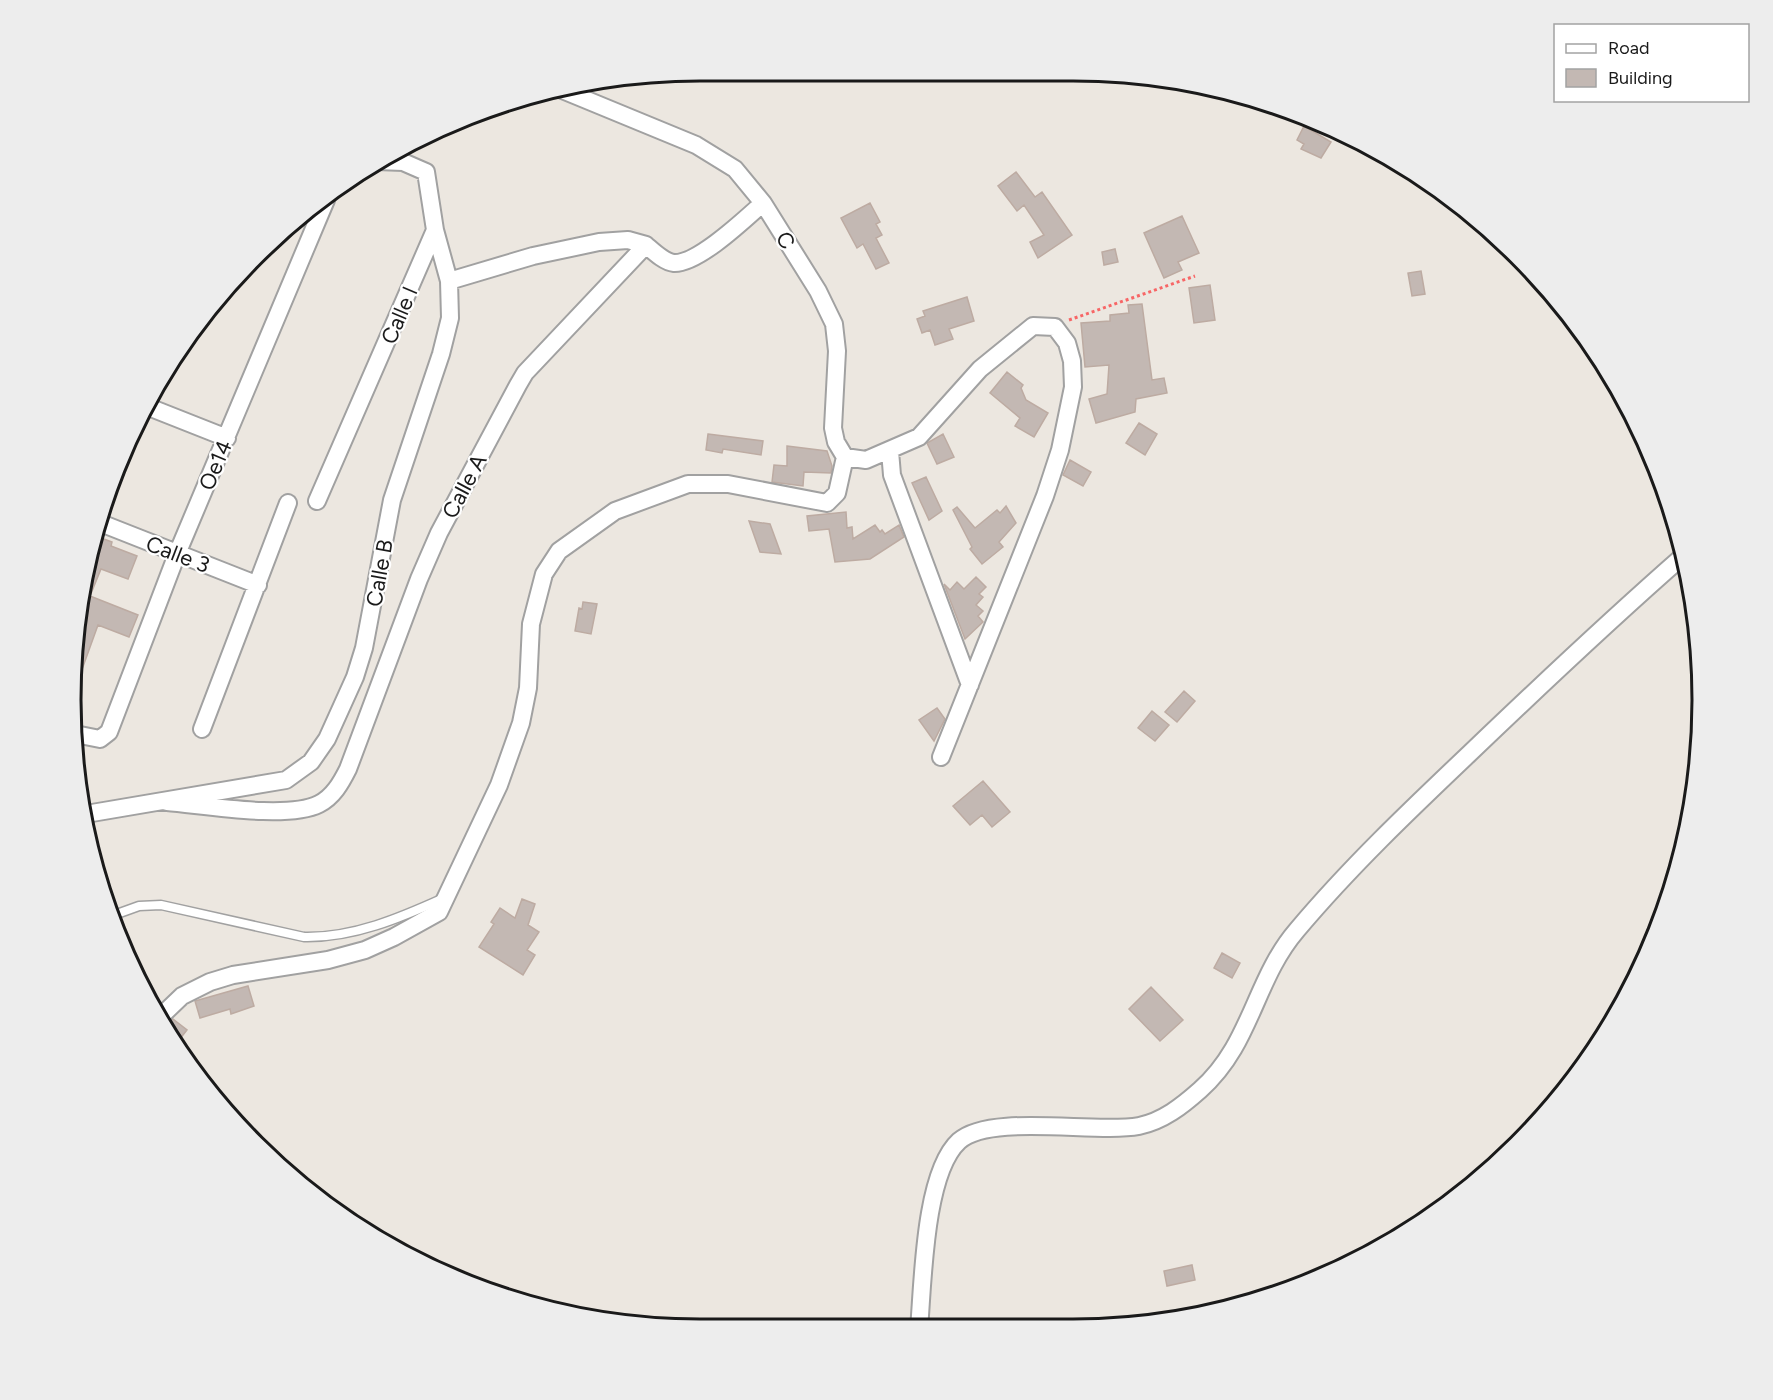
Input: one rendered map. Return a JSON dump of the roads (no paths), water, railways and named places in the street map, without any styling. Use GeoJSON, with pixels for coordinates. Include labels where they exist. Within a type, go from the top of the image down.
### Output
{"type":"FeatureCollection","features":[{"type":"Feature","properties":{"kind":"street","name":"C"},"geometry":{"type":"LineString","coordinates":[[573,94],[696,145],[735,169],[763,203],[819,291],[834,324],[837,351],[833,428],[836,442],[845,457]]}},
{"type":"Feature","properties":{"kind":"street"},"geometry":{"type":"LineString","coordinates":[[394,162],[403,162],[426,172],[435,230]]}},
{"type":"Feature","properties":{"kind":"street"},"geometry":{"type":"LineString","coordinates":[[449,281],[533,256],[598,242],[628,240],[646,245],[668,261],[685,261],[731,232],[763,203]]}},
{"type":"Feature","properties":{"kind":"street","name":"Oe14"},"geometry":{"type":"LineString","coordinates":[[82,735],[100,739],[109,732],[177,554],[322,210]]}},
{"type":"Feature","properties":{"kind":"street","name":"Calle B"},"geometry":{"type":"LineString","coordinates":[[167,802],[286,780],[311,762],[327,740],[364,648],[392,500],[448,328],[449,281],[435,230]]}},
{"type":"Feature","properties":{"kind":"street","name":"Calle I"},"geometry":{"type":"LineString","coordinates":[[317,501],[383,354],[435,230]]}},
{"type":"Feature","properties":{"kind":"street","name":"Calle A"},"geometry":{"type":"LineString","coordinates":[[167,802],[288,812],[321,804],[333,794],[348,769],[419,579],[439,533],[518,385],[525,373],[646,245]]}},
{"type":"Feature","properties":{"kind":"street"},"geometry":{"type":"LineString","coordinates":[[165,1012],[182,996],[210,982],[233,975],[327,960],[394,937],[433,917],[447,897],[499,785],[521,723],[528,688],[531,624],[544,574],[560,551],[615,511],[688,484],[728,484],[827,503],[837,493],[845,457],[866,460],[919,437],[980,369],[1025,330],[1039,324],[1055,327],[1067,343],[1072,361],[1073,387],[1060,450],[1045,496],[941,757]]}},
{"type":"Feature","properties":{"kind":"street"},"geometry":{"type":"LineString","coordinates":[[154,409],[227,438]]}},
{"type":"Feature","properties":{"kind":"street"},"geometry":{"type":"LineString","coordinates":[[890,451],[894,480],[970,685]]}},
{"type":"Feature","properties":{"kind":"street"},"geometry":{"type":"LineString","coordinates":[[202,729],[288,503]]}},
{"type":"Feature","properties":{"kind":"street","name":"Calle 3"},"geometry":{"type":"LineString","coordinates":[[106,525],[258,585]]}},
{"type":"Feature","properties":{"kind":"street"},"geometry":{"type":"LineString","coordinates":[[920,1319],[933,1200],[940,1174],[951,1151],[960,1140],[989,1128],[1139,1126],[1166,1116],[1200,1090],[1221,1068],[1241,1040],[1274,962],[1284,945],[1306,919],[1394,826],[1587,640],[1676,562]]}},
{"type":"Feature","properties":{"kind":"street"},"geometry":{"type":"LineString","coordinates":[[92,813],[167,802]]}},
{"type":"Feature","properties":{"kind":"lane"},"geometry":{"type":"LineString","coordinates":[[119,913],[140,906],[160,905],[304,937],[319,937],[391,920],[447,897]]}}]}
